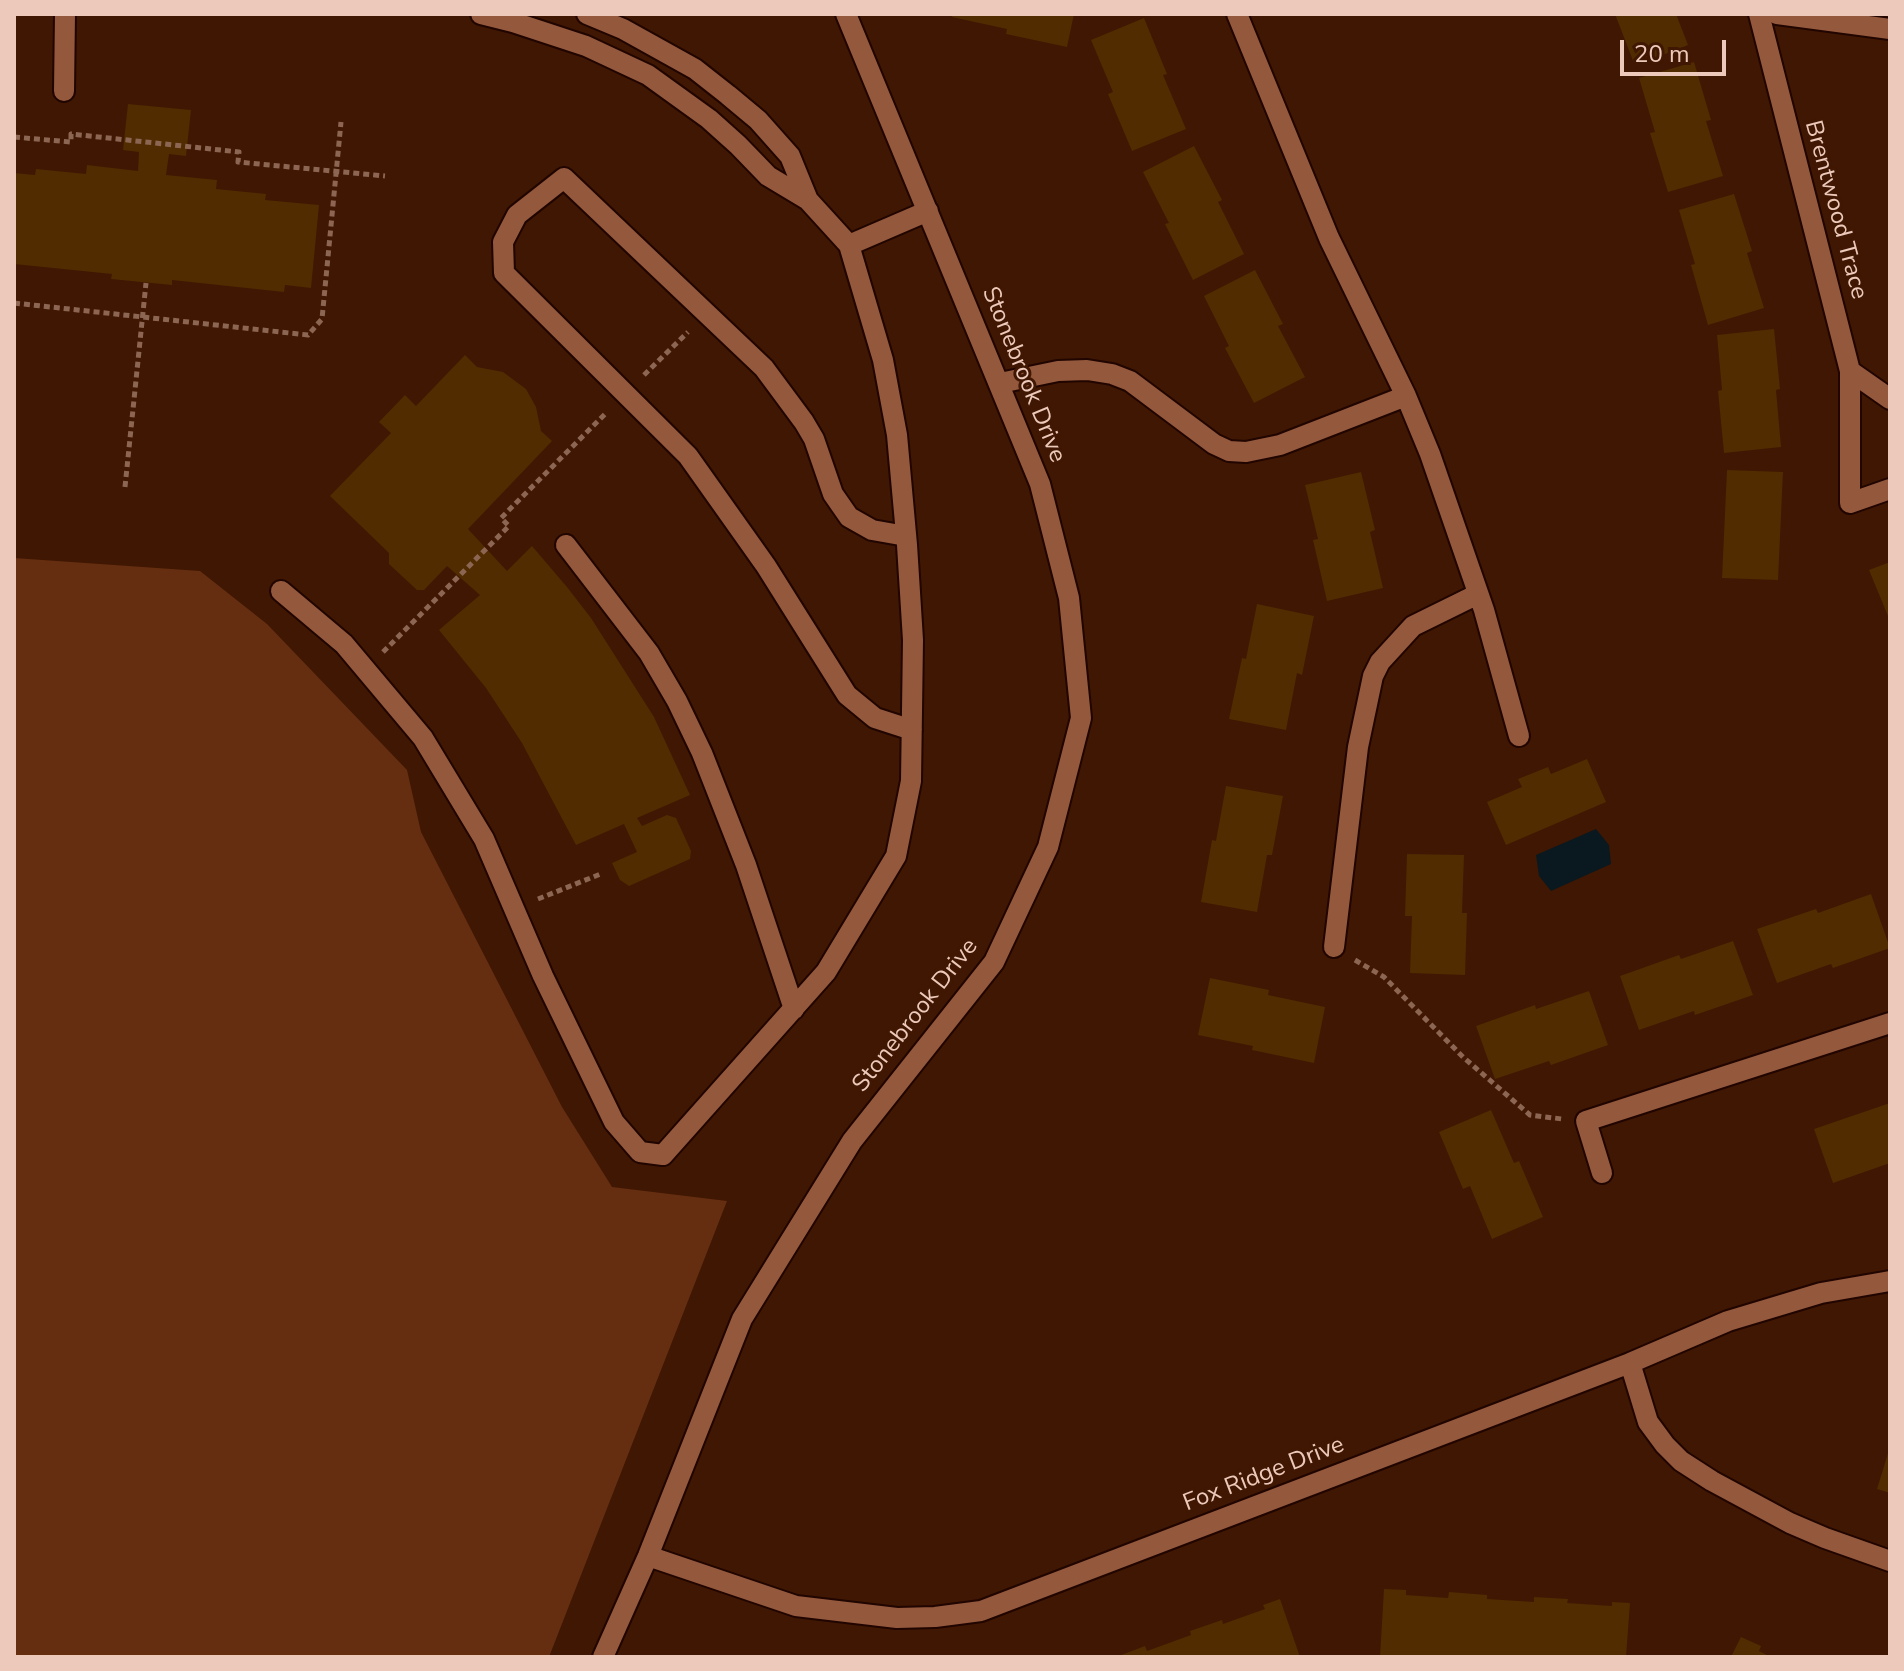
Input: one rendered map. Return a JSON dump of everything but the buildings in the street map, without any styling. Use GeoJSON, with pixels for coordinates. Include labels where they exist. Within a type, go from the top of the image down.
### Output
{"type":"FeatureCollection","features":[{"type":"Feature","properties":{"kind":"street"},"geometry":{"type":"LineString","coordinates":[[64,91],[65,14]]}},
{"type":"Feature","properties":{"kind":"street"},"geometry":{"type":"LineString","coordinates":[[281,591],[344,644],[423,738],[484,839],[543,976],[614,1122],[640,1152],[663,1155],[826,972],[896,856],[911,781],[913,640],[897,435],[883,360],[849,245],[808,200],[768,176],[709,119],[648,75],[586,46],[481,14]]}},
{"type":"Feature","properties":{"kind":"street"},"geometry":{"type":"LineString","coordinates":[[587,14],[623,29],[695,69],[758,120],[790,156],[808,200]]}},
{"type":"Feature","properties":{"kind":"street","name":"Stonebrook Drive"},"geometry":{"type":"LineString","coordinates":[[603,1657],[648,1556],[742,1319],[852,1141],[994,962],[1048,847],[1081,718],[1069,598],[1040,484],[846,14]]}},
{"type":"Feature","properties":{"kind":"street"},"geometry":{"type":"LineString","coordinates":[[1237,14],[1329,238],[1406,396],[1430,454],[1478,594],[1519,736]]}},
{"type":"Feature","properties":{"kind":"street","name":"Brentwood Trace"},"geometry":{"type":"LineString","coordinates":[[1759,14],[1850,371],[1850,503],[1890,489]]}},
{"type":"Feature","properties":{"kind":"street"},"geometry":{"type":"LineString","coordinates":[[1777,14],[1890,29]]}},
{"type":"Feature","properties":{"kind":"street"},"geometry":{"type":"LineString","coordinates":[[906,536],[872,530],[849,517],[833,494],[814,439],[764,368],[564,178],[517,215],[503,242],[504,273],[688,456],[766,566],[847,695],[875,718],[912,730]]}},
{"type":"Feature","properties":{"kind":"street"},"geometry":{"type":"LineString","coordinates":[[849,245],[928,211]]}},
{"type":"Feature","properties":{"kind":"street"},"geometry":{"type":"LineString","coordinates":[[1000,383],[1058,371],[1087,370],[1112,374],[1130,381],[1214,444],[1229,451],[1246,452],[1280,445],[1406,396]]}},
{"type":"Feature","properties":{"kind":"street"},"geometry":{"type":"LineString","coordinates":[[1850,371],[1890,399]]}},
{"type":"Feature","properties":{"kind":"street"},"geometry":{"type":"LineString","coordinates":[[566,545],[649,653],[677,701],[702,753],[746,865],[794,1009]]}},
{"type":"Feature","properties":{"kind":"street"},"geometry":{"type":"LineString","coordinates":[[1334,947],[1358,747],[1373,676],[1380,662],[1413,626],[1478,594]]}},
{"type":"Feature","properties":{"kind":"street"},"geometry":{"type":"LineString","coordinates":[[1602,1173],[1586,1121],[1890,1023]]}},
{"type":"Feature","properties":{"kind":"street","name":"Fox Ridge Drive"},"geometry":{"type":"LineString","coordinates":[[648,1556],[796,1606],[897,1618],[981,1611],[1630,1363],[1728,1321],[1821,1293],[1890,1281]]}},
{"type":"Feature","properties":{"kind":"street"},"geometry":{"type":"LineString","coordinates":[[1630,1363],[1648,1422],[1681,1461],[1790,1523],[1890,1561]]}},
{"type":"Feature","properties":{"kind":"path"},"geometry":{"type":"LineString","coordinates":[[14,303],[308,335],[322,319],[341,122]]}},
{"type":"Feature","properties":{"kind":"path"},"geometry":{"type":"LineString","coordinates":[[14,137],[71,142],[71,134],[239,152],[238,162],[385,176]]}},
{"type":"Feature","properties":{"kind":"path"},"geometry":{"type":"LineString","coordinates":[[125,487],[146,283]]}},
{"type":"Feature","properties":{"kind":"path"},"geometry":{"type":"LineString","coordinates":[[366,669],[509,526],[501,518],[706,314]]}},
{"type":"Feature","properties":{"kind":"path"},"geometry":{"type":"LineString","coordinates":[[515,909],[603,873]]}},
{"type":"Feature","properties":{"kind":"path"},"geometry":{"type":"LineString","coordinates":[[1334,947],[1384,977],[1463,1057],[1530,1115],[1586,1121]]}},
{"type":"Feature","properties":{"kind":"shaded area"},"geometry":{"type":"Polygon","coordinates":[[[14,558],[200,571],[267,624],[407,770],[421,832],[562,1107],[612,1187],[727,1201],[549,1657],[14,1657],[14,558]]]}},
{"type":"Feature","properties":{"kind":"shaded area"},"geometry":{"type":"Polygon","coordinates":[[[1596,829],[1609,845],[1611,864],[1551,891],[1539,876],[1536,855],[1596,829]]]}}]}
